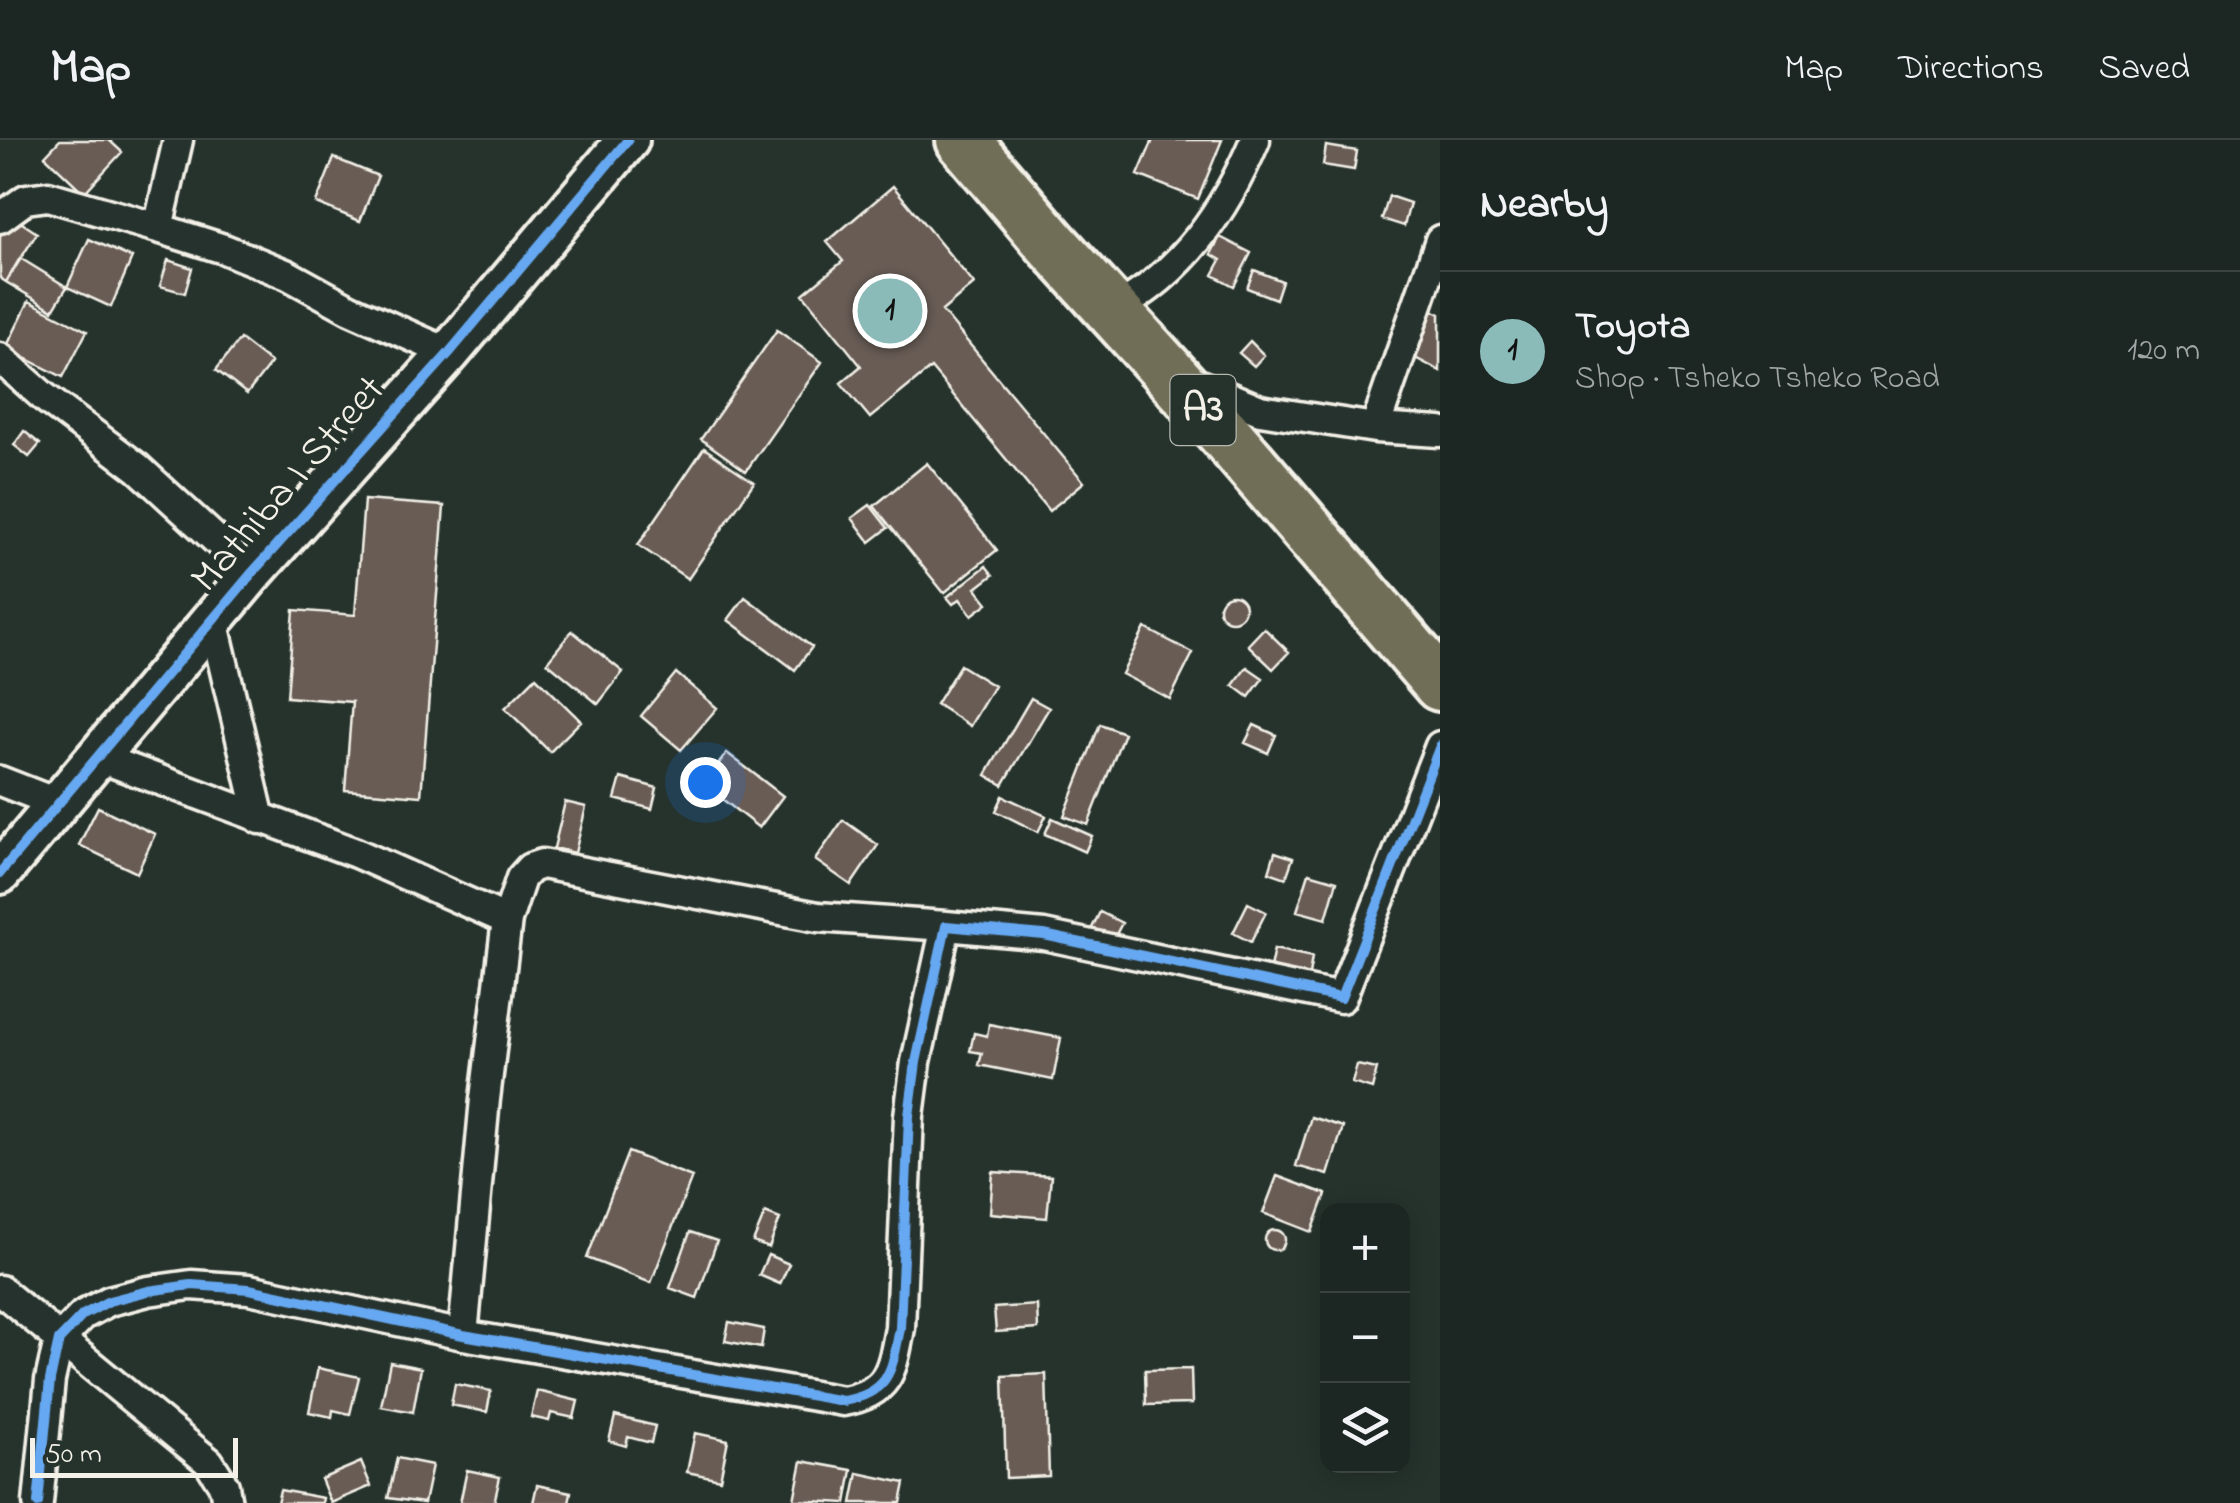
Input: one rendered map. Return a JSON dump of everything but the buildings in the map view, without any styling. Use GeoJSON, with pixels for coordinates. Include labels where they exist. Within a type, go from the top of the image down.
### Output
{"type":"FeatureCollection","features":[{"type":"Feature","properties":{"kind":"highway","name":"A3"},"geometry":{"type":"LineString","coordinates":[[963,140],[1051,243],[1224,432],[1440,684]]}},
{"type":"Feature","properties":{"kind":"street"},"geometry":{"type":"LineString","coordinates":[[158,228],[178,140]]}},
{"type":"Feature","properties":{"kind":"street","name":"Mathiba I Street"},"geometry":{"type":"LineString","coordinates":[[0,873],[252,574],[449,352],[628,140]]}},
{"type":"Feature","properties":{"kind":"street"},"geometry":{"type":"LineString","coordinates":[[1114,310],[1146,292],[1198,241],[1236,185],[1255,140]]}},
{"type":"Feature","properties":{"kind":"street"},"geometry":{"type":"LineString","coordinates":[[0,218],[26,199],[48,196],[158,228],[288,275],[350,309],[449,352]]}},
{"type":"Feature","properties":{"kind":"street"},"geometry":{"type":"LineString","coordinates":[[1375,428],[1440,240]]}},
{"type":"Feature","properties":{"kind":"street"},"geometry":{"type":"LineString","coordinates":[[0,358],[44,397],[138,468],[252,574]]}},
{"type":"Feature","properties":{"kind":"street"},"geometry":{"type":"LineString","coordinates":[[1166,371],[1260,410],[1375,428],[1440,432]]}},
{"type":"Feature","properties":{"kind":"street"},"geometry":{"type":"LineString","coordinates":[[213,620],[260,819]]}},
{"type":"Feature","properties":{"kind":"street"},"geometry":{"type":"LineString","coordinates":[[463,1335],[506,920],[521,878],[530,868],[542,864],[818,917],[1044,935],[1340,998],[1440,746]]}},
{"type":"Feature","properties":{"kind":"street"},"geometry":{"type":"LineString","coordinates":[[98,757],[356,853],[506,920]]}},
{"type":"Feature","properties":{"kind":"street"},"geometry":{"type":"LineString","coordinates":[[0,781],[58,804]]}},
{"type":"Feature","properties":{"kind":"street"},"geometry":{"type":"LineString","coordinates":[[38,1503],[50,1380],[59,1340],[83,1315],[108,1301],[148,1290],[191,1286],[250,1289],[463,1335],[843,1401],[867,1397],[884,1380],[894,1362],[900,1328],[909,1116],[916,1062],[946,926]]}},
{"type":"Feature","properties":{"kind":"street"},"geometry":{"type":"LineString","coordinates":[[0,1290],[209,1462],[224,1486],[226,1503]]}},
{"type":"Feature","properties":{"kind":"cycle path"},"geometry":{"type":"LineString","coordinates":[[0,873],[252,573],[449,353],[628,140]]}},
{"type":"Feature","properties":{"kind":"cycle path"},"geometry":{"type":"LineString","coordinates":[[38,1503],[50,1380],[59,1340],[83,1315],[109,1301],[191,1285],[249,1289],[463,1335],[843,1401],[871,1392],[891,1367],[900,1328],[909,1116],[916,1062],[946,926],[1044,935],[1341,998],[1440,746]]}},
{"type":"Feature","properties":{"kind":"place","name":"Toyota"},"geometry":{"type":"Point","coordinates":[890,311]}}]}
